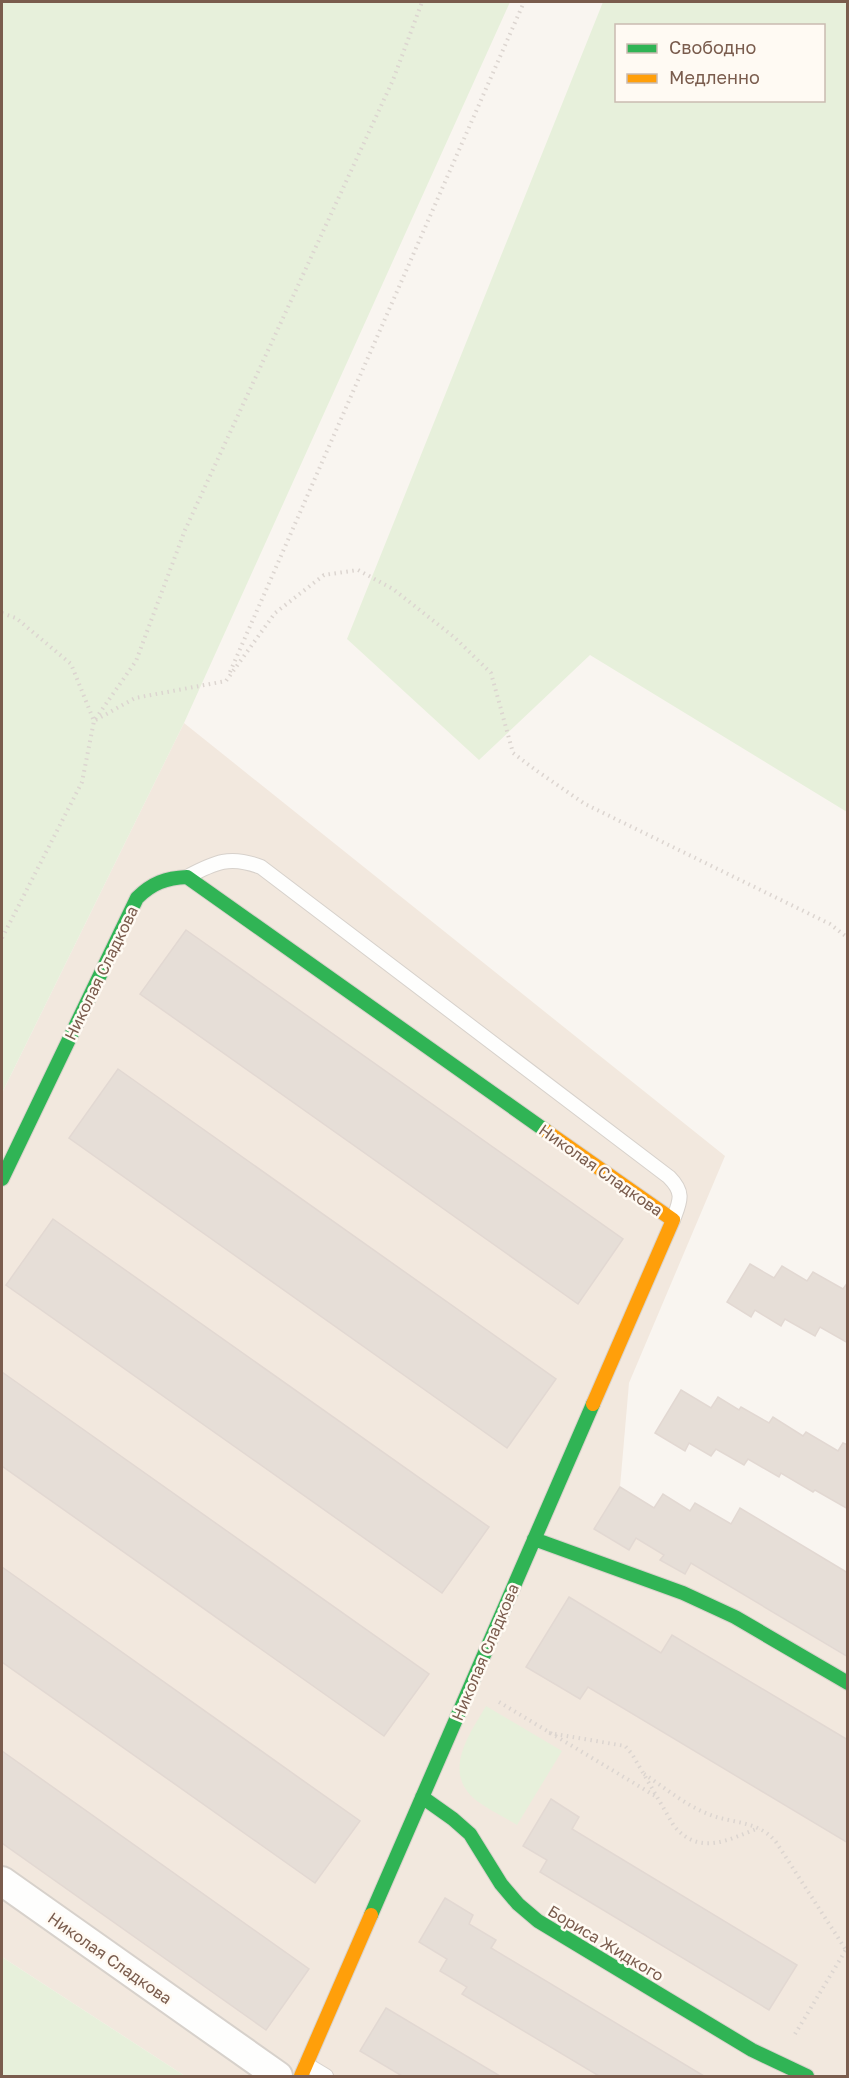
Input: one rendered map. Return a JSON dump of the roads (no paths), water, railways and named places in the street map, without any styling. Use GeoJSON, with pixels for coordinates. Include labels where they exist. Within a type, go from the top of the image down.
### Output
{"type":"FeatureCollection","features":[{"type":"Feature","properties":{"kind":"street","name":"Николая Сладкова"},"geometry":{"type":"LineString","coordinates":[[2,1179],[137,898],[147,887],[160,880],[187,877],[673,1220],[304,2070]]}},
{"type":"Feature","properties":{"kind":"street"},"geometry":{"type":"LineString","coordinates":[[534,1539],[683,1593],[735,1617],[848,1683]]}},
{"type":"Feature","properties":{"kind":"street","name":"Бориса Жидкого"},"geometry":{"type":"LineString","coordinates":[[422,1797],[468,1832],[479,1845],[489,1868],[505,1890],[538,1921],[752,2050],[807,2076]]}},
{"type":"Feature","properties":{"kind":"street","name":"Николая Сладкова"},"geometry":{"type":"LineString","coordinates":[[2,1881],[278,2076]]}},
{"type":"Feature","properties":{"kind":"lane"},"geometry":{"type":"LineString","coordinates":[[187,877],[220,861],[246,861],[261,867],[669,1177],[678,1185],[680,1194],[673,1220]]}},
{"type":"Feature","properties":{"kind":"lane"},"geometry":{"type":"LineString","coordinates":[[304,2070],[326,2076]]}}]}
